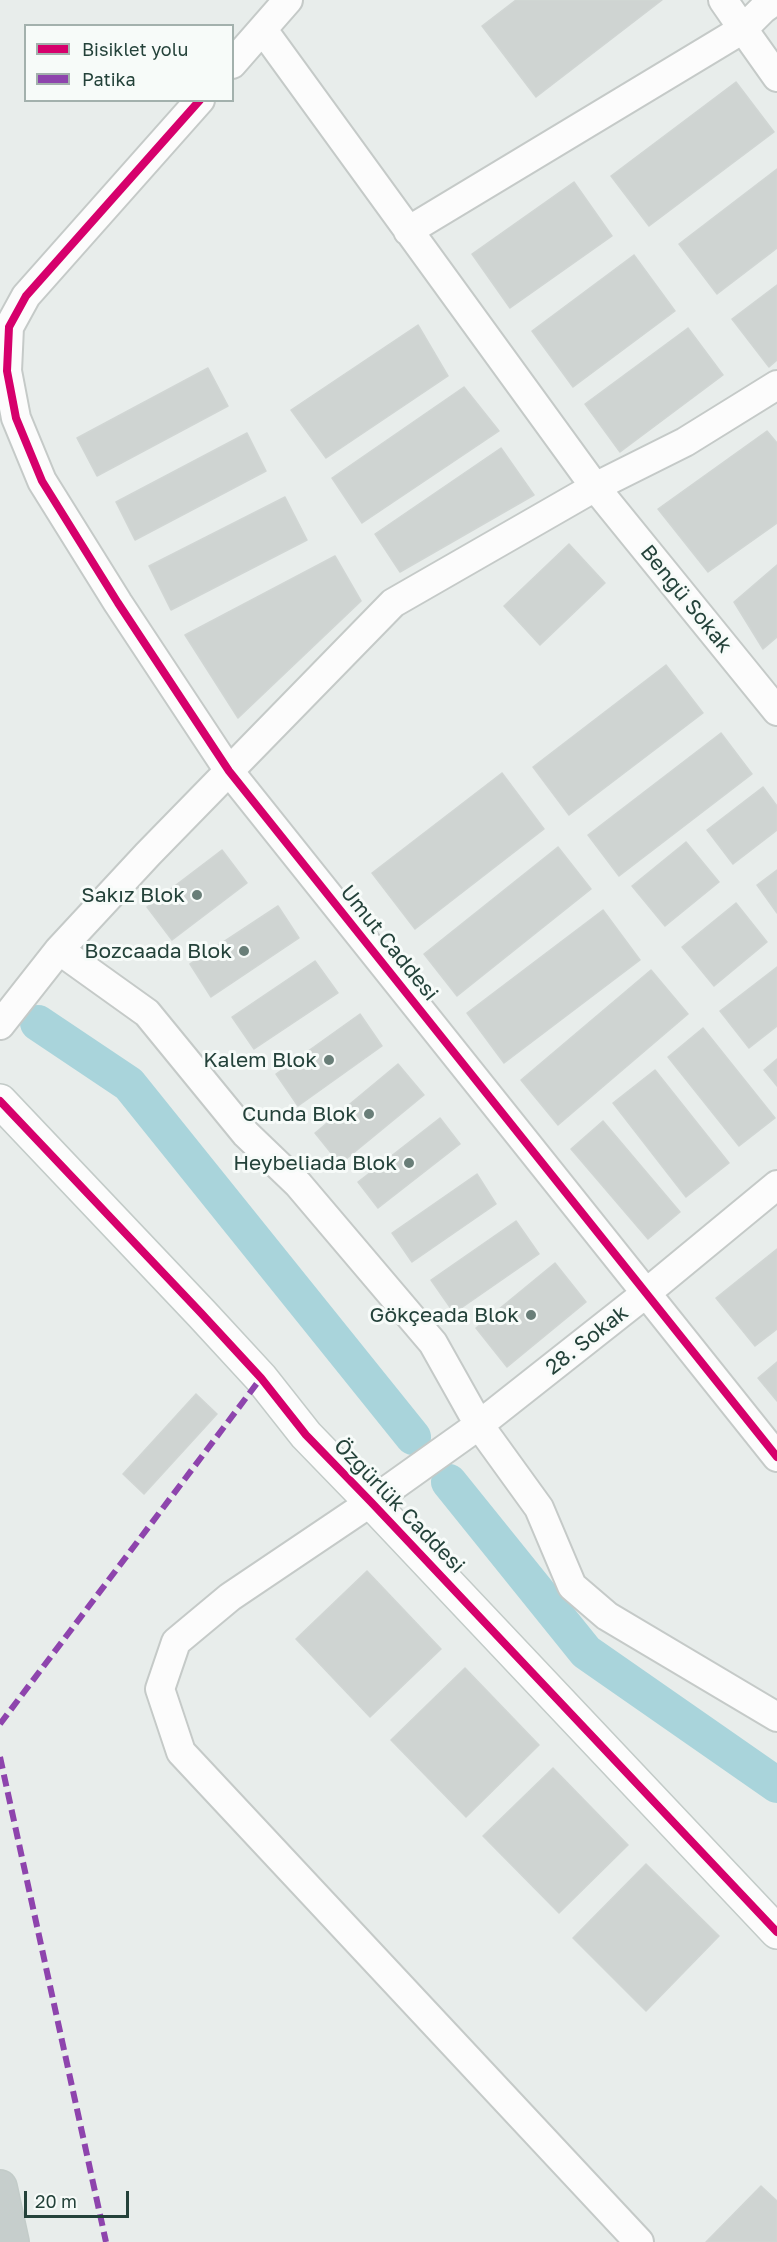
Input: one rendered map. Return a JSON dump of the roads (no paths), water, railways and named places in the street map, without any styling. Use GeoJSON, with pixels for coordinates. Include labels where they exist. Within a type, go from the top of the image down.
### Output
{"type":"FeatureCollection","features":[{"type":"Feature","properties":{"kind":"highway"},"geometry":{"type":"LineString","coordinates":[[0,2187],[12,2242]]}},
{"type":"Feature","properties":{"kind":"main road","name":"Özgürlük Caddesi"},"geometry":{"type":"LineString","coordinates":[[0,1101],[261,1378],[306,1435],[777,1932]]}},
{"type":"Feature","properties":{"kind":"street"},"geometry":{"type":"LineString","coordinates":[[234,62],[288,0]]}},
{"type":"Feature","properties":{"kind":"street"},"geometry":{"type":"LineString","coordinates":[[723,0],[777,77]]}},
{"type":"Feature","properties":{"kind":"street"},"geometry":{"type":"LineString","coordinates":[[408,231],[743,29],[763,9],[776,0]]}},
{"type":"Feature","properties":{"kind":"street","name":"Bengü Sokak"},"geometry":{"type":"LineString","coordinates":[[263,30],[595,487],[777,711]]}},
{"type":"Feature","properties":{"kind":"street","name":"Umut Caddesi"},"geometry":{"type":"LineString","coordinates":[[198,102],[26,296],[9,327],[8,371],[16,418],[42,482],[118,603],[229,771],[777,1457]]}},
{"type":"Feature","properties":{"kind":"street"},"geometry":{"type":"LineString","coordinates":[[0,1025],[59,950],[393,603],[595,487],[685,442],[777,385]]}},
{"type":"Feature","properties":{"kind":"street"},"geometry":{"type":"LineString","coordinates":[[59,950],[147,1013],[246,1134],[298,1184],[433,1343],[479,1425],[539,1508],[572,1586],[606,1616],[777,1717]]}},
{"type":"Feature","properties":{"kind":"street","name":"28. Sokak"},"geometry":{"type":"LineString","coordinates":[[639,2242],[181,1752],[160,1689],[176,1642],[230,1597],[371,1502],[479,1425],[645,1294],[777,1185]]}},
{"type":"Feature","properties":{"kind":"waterway"},"geometry":{"type":"LineString","coordinates":[[38,1023],[129,1084],[413,1437]]}},
{"type":"Feature","properties":{"kind":"waterway"},"geometry":{"type":"LineString","coordinates":[[449,1482],[586,1652],[777,1785]]}},
{"type":"Feature","properties":{"kind":"place","name":"Sakız Blok"},"geometry":{"type":"Point","coordinates":[197,895]}},
{"type":"Feature","properties":{"kind":"place","name":"Bozcaada Blok"},"geometry":{"type":"Point","coordinates":[244,951]}},
{"type":"Feature","properties":{"kind":"place","name":"Kalem Blok"},"geometry":{"type":"Point","coordinates":[329,1060]}},
{"type":"Feature","properties":{"kind":"place","name":"Cunda Blok"},"geometry":{"type":"Point","coordinates":[369,1114]}},
{"type":"Feature","properties":{"kind":"place","name":"Heybeliada Blok"},"geometry":{"type":"Point","coordinates":[409,1163]}},
{"type":"Feature","properties":{"kind":"place","name":"Gökçeada Blok"},"geometry":{"type":"Point","coordinates":[531,1315]}}]}
